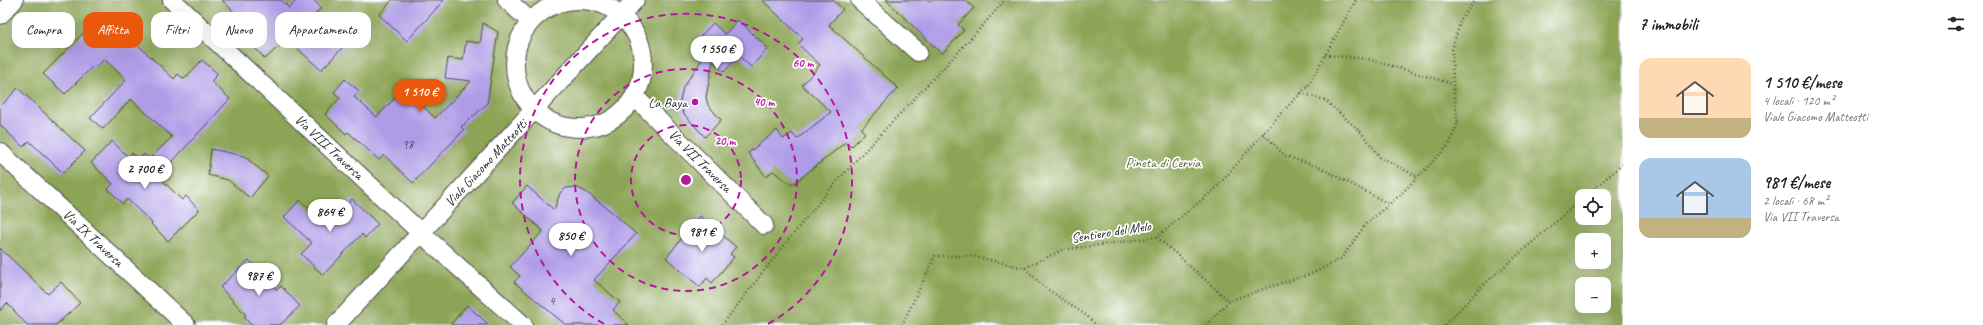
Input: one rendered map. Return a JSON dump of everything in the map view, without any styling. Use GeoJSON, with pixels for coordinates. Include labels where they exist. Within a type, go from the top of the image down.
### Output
{"type":"FeatureCollection","features":[{"type":"Feature","properties":{"kind":"street"},"geometry":{"type":"LineString","coordinates":[[0,15],[14,0]]}},
{"type":"Feature","properties":{"kind":"street","name":"Via VIII Traversa"},"geometry":{"type":"LineString","coordinates":[[172,0],[420,233],[523,325]]}},
{"type":"Feature","properties":{"kind":"street"},"geometry":{"type":"LineString","coordinates":[[507,0],[531,22]]}},
{"type":"Feature","properties":{"kind":"street"},"geometry":{"type":"LineString","coordinates":[[582,0],[596,2],[621,16],[631,27],[638,40],[642,54],[643,69],[641,83],[635,97],[622,112],[607,122],[588,128],[569,128],[551,122],[535,111],[523,95],[516,77],[516,57],[519,45],[531,22],[547,9],[567,1],[582,0]]}},
{"type":"Feature","properties":{"kind":"street","name":"Viale Giacomo Matteotti"},"geometry":{"type":"LineString","coordinates":[[336,325],[535,111],[635,0]]}},
{"type":"Feature","properties":{"kind":"street"},"geometry":{"type":"LineString","coordinates":[[860,0],[918,52]]}},
{"type":"Feature","properties":{"kind":"street","name":"Via VII Traversa"},"geometry":{"type":"LineString","coordinates":[[635,97],[764,225]]}},
{"type":"Feature","properties":{"kind":"street","name":"Via IX Traversa"},"geometry":{"type":"LineString","coordinates":[[0,152],[186,325]]}},
{"type":"Feature","properties":{"kind":"path"},"geometry":{"type":"LineString","coordinates":[[722,325],[840,178],[885,128],[962,50],[1005,0]]}},
{"type":"Feature","properties":{"kind":"path","name":"Sentiero del Melo"},"geometry":{"type":"LineString","coordinates":[[1025,268],[1062,250],[1157,237],[1216,188],[1263,133],[1308,86],[1356,0]]}},
{"type":"Feature","properties":{"kind":"path"},"geometry":{"type":"LineString","coordinates":[[1206,325],[1229,301],[1268,287],[1314,274],[1342,258],[1366,224],[1418,177],[1449,145],[1458,123],[1453,84],[1452,50],[1461,19],[1475,0]]}},
{"type":"Feature","properties":{"kind":"path"},"geometry":{"type":"LineString","coordinates":[[1325,54],[1368,59],[1453,84]]}},
{"type":"Feature","properties":{"kind":"path"},"geometry":{"type":"LineString","coordinates":[[1301,93],[1325,100],[1362,133],[1380,157],[1418,177]]}},
{"type":"Feature","properties":{"kind":"path"},"geometry":{"type":"LineString","coordinates":[[1263,133],[1285,156],[1317,166],[1389,204]]}},
{"type":"Feature","properties":{"kind":"path"},"geometry":{"type":"LineString","coordinates":[[1594,189],[1623,164]]}},
{"type":"Feature","properties":{"kind":"path"},"geometry":{"type":"LineString","coordinates":[[1446,325],[1482,286],[1575,205]]}},
{"type":"Feature","properties":{"kind":"path"},"geometry":{"type":"LineString","coordinates":[[1157,237],[1229,301]]}},
{"type":"Feature","properties":{"kind":"path"},"geometry":{"type":"LineString","coordinates":[[902,325],[935,256],[972,256],[1025,268],[1042,286],[1087,316],[1096,325]]}},
{"type":"Feature","properties":{"kind":"green space","name":"Pineta di Cervia"},"geometry":{"type":"Polygon","coordinates":[[[0,0],[1623,0],[1623,325],[0,325],[0,0]]]}},
{"type":"Feature","properties":{"kind":"building"},"geometry":{"type":"Polygon","coordinates":[[[222,0],[281,0],[289,8],[297,0],[314,0],[321,8],[317,12],[275,12],[275,48],[277,48],[265,59],[255,48],[267,48],[267,12],[234,12],[222,0]]]}},
{"type":"Feature","properties":{"kind":"building"},"geometry":{"type":"Polygon","coordinates":[[[392,0],[444,0],[407,41],[379,15],[392,0]]]}},
{"type":"Feature","properties":{"kind":"building"},"geometry":{"type":"Polygon","coordinates":[[[762,0],[833,0],[843,9],[829,25],[898,88],[861,129],[865,133],[851,147],[846,142],[792,185],[773,171],[766,177],[748,153],[777,130],[783,139],[792,133],[797,139],[831,112],[802,85],[820,65],[798,44],[803,39],[762,0]]]}},
{"type":"Feature","properties":{"kind":"building"},"geometry":{"type":"Polygon","coordinates":[[[886,0],[965,0],[974,8],[958,25],[964,30],[942,54],[886,0]]]}},
{"type":"Feature","properties":{"kind":"building"},"geometry":{"type":"Polygon","coordinates":[[[738,20],[768,48],[751,67],[739,56],[724,72],[713,61],[706,97],[708,105],[721,120],[705,137],[683,113],[680,101],[683,87],[706,54],[694,43],[713,23],[725,34],[738,20]]]}},
{"type":"Feature","properties":{"kind":"building"},"geometry":{"type":"Polygon","coordinates":[[[483,23],[498,32],[487,104],[461,127],[464,130],[413,183],[384,155],[379,160],[348,132],[346,134],[325,114],[340,98],[334,92],[345,79],[359,91],[354,97],[377,117],[404,88],[435,118],[471,81],[445,78],[448,58],[463,60],[466,41],[480,43],[483,23]]]}},
{"type":"Feature","properties":{"kind":"building"},"geometry":{"type":"Polygon","coordinates":[[[83,33],[83,48],[141,48],[174,79],[178,74],[184,79],[202,60],[218,74],[211,81],[230,99],[171,163],[151,157],[172,137],[131,99],[103,129],[90,118],[126,80],[104,59],[97,67],[94,65],[65,94],[43,74],[69,48],[75,48],[75,41],[83,33]]]}},
{"type":"Feature","properties":{"kind":"building"},"geometry":{"type":"Polygon","coordinates":[[[297,48],[342,48],[321,70],[297,48]]]}},
{"type":"Feature","properties":{"kind":"building"},"geometry":{"type":"Polygon","coordinates":[[[18,88],[85,151],[63,173],[29,141],[23,147],[0,125],[0,107],[18,88]]]}},
{"type":"Feature","properties":{"kind":"building"},"geometry":{"type":"Polygon","coordinates":[[[112,141],[128,157],[132,153],[139,160],[144,154],[165,175],[161,179],[182,200],[186,196],[199,210],[168,241],[127,199],[123,204],[108,189],[113,184],[91,163],[112,141]]]}},
{"type":"Feature","properties":{"kind":"building"},"geometry":{"type":"Polygon","coordinates":[[[211,149],[244,156],[268,176],[250,198],[228,180],[208,175],[211,149]]]}},
{"type":"Feature","properties":{"kind":"building"},"geometry":{"type":"Polygon","coordinates":[[[527,186],[554,210],[560,193],[566,188],[576,187],[586,192],[612,212],[636,234],[594,280],[620,302],[613,310],[629,325],[566,325],[514,282],[520,276],[510,267],[543,231],[512,203],[527,186]]]}},
{"type":"Feature","properties":{"kind":"building"},"geometry":{"type":"Polygon","coordinates":[[[352,199],[378,224],[365,238],[362,234],[323,275],[301,254],[312,243],[284,217],[300,200],[328,226],[352,199]]]}},
{"type":"Feature","properties":{"kind":"building"},"geometry":{"type":"Polygon","coordinates":[[[700,216],[736,247],[730,254],[734,257],[712,283],[707,278],[700,287],[666,258],[700,216]]]}},
{"type":"Feature","properties":{"kind":"building"},"geometry":{"type":"Polygon","coordinates":[[[0,248],[48,294],[61,282],[80,303],[56,325],[27,325],[7,303],[0,311],[0,248]]]}},
{"type":"Feature","properties":{"kind":"building"},"geometry":{"type":"Polygon","coordinates":[[[249,260],[277,290],[281,286],[300,306],[280,325],[251,325],[244,317],[246,315],[220,287],[249,260]]]}},
{"type":"Feature","properties":{"kind":"building"},"geometry":{"type":"Polygon","coordinates":[[[467,305],[489,325],[450,325],[467,305]]]}},
{"type":"Feature","properties":{"kind":"place","name":"La Baya"},"geometry":{"type":"Point","coordinates":[695,102]}}]}
